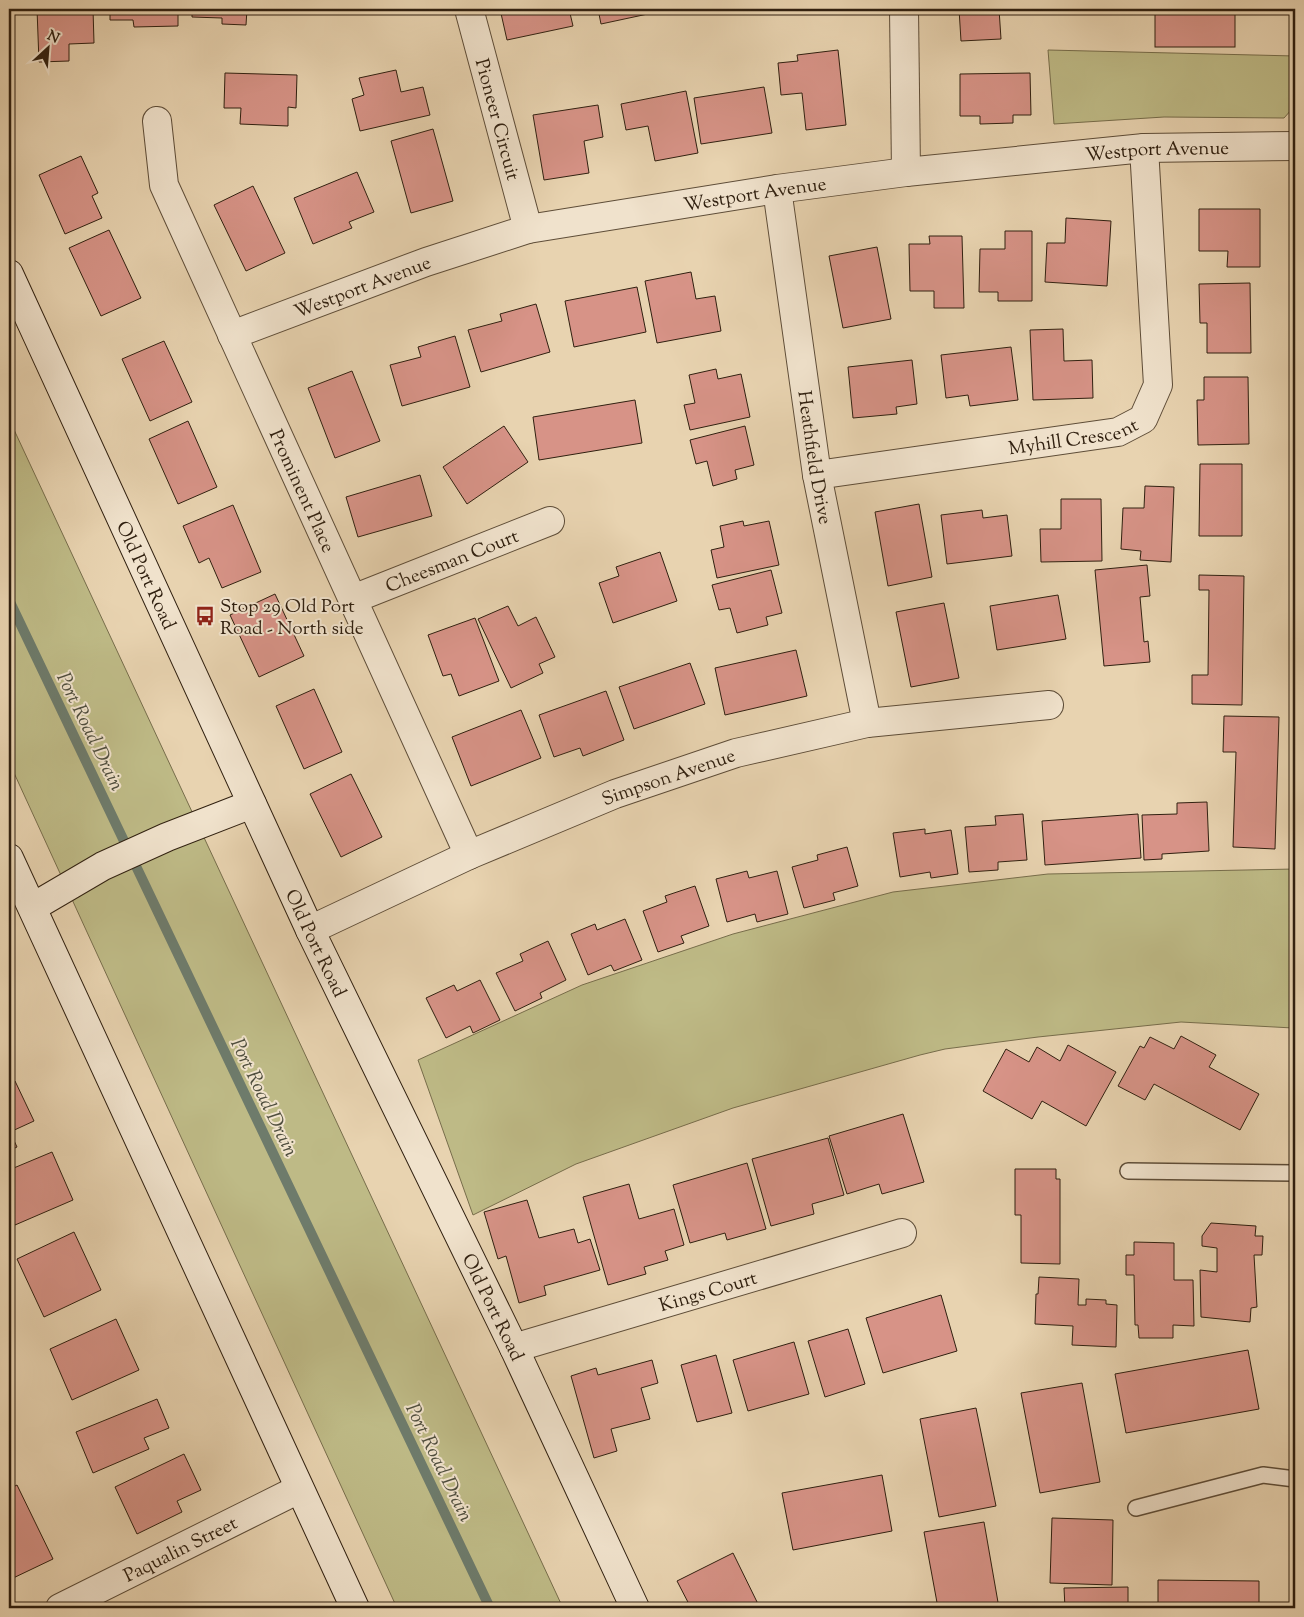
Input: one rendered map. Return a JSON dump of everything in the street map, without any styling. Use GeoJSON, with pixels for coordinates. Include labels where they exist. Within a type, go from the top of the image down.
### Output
{"type":"FeatureCollection","features":[{"type":"Feature","properties":{"kind":"street","name":"Pioneer Circuit"},"geometry":{"type":"LineString","coordinates":[[469,9],[528,229]]}},
{"type":"Feature","properties":{"kind":"street"},"geometry":{"type":"LineString","coordinates":[[904,9],[906,172]]}},
{"type":"Feature","properties":{"kind":"street","name":"Prominent Place"},"geometry":{"type":"LineString","coordinates":[[157,121],[164,185],[469,855]]}},
{"type":"Feature","properties":{"kind":"street","name":"Westport Avenue"},"geometry":{"type":"LineString","coordinates":[[232,334],[426,262],[528,229],[777,189],[906,172],[1144,148],[1295,146]]}},
{"type":"Feature","properties":{"kind":"street","name":"Myhill Crescent"},"geometry":{"type":"LineString","coordinates":[[817,475],[1118,432],[1143,419],[1158,385],[1144,148]]}},
{"type":"Feature","properties":{"kind":"street","name":"Heathfield Drive"},"geometry":{"type":"LineString","coordinates":[[777,189],[817,475],[867,723]]}},
{"type":"Feature","properties":{"kind":"street","name":"Old Port Road"},"geometry":{"type":"LineString","coordinates":[[9,274],[310,930],[514,1348],[635,1608]]}},
{"type":"Feature","properties":{"kind":"street","name":"Cheesman Court"},"geometry":{"type":"LineString","coordinates":[[353,599],[550,521]]}},
{"type":"Feature","properties":{"kind":"street","name":"Simpson Avenue"},"geometry":{"type":"LineString","coordinates":[[310,930],[469,855],[615,794],[736,753],[867,723],[1049,706]]}},
{"type":"Feature","properties":{"kind":"street"},"geometry":{"type":"LineString","coordinates":[[33,907],[103,866],[167,837],[252,804]]}},
{"type":"Feature","properties":{"kind":"street"},"geometry":{"type":"LineString","coordinates":[[9,858],[355,1608]]}},
{"type":"Feature","properties":{"kind":"street","name":"Kings Court"},"geometry":{"type":"LineString","coordinates":[[514,1348],[902,1233]]}},
{"type":"Feature","properties":{"kind":"street","name":"Paqualin Street"},"geometry":{"type":"LineString","coordinates":[[60,1608],[299,1489]]}},
{"type":"Feature","properties":{"kind":"lane"},"geometry":{"type":"LineString","coordinates":[[1128,1171],[1295,1173]]}},
{"type":"Feature","properties":{"kind":"lane"},"geometry":{"type":"LineString","coordinates":[[1136,1508],[1263,1475],[1295,1479]]}},
{"type":"Feature","properties":{"kind":"shaded area"},"geometry":{"type":"Polygon","coordinates":[[[1048,50],[1295,56],[1292,109],[1284,118],[1164,117],[1054,124],[1048,50]]]}},
{"type":"Feature","properties":{"kind":"shaded area"},"geometry":{"type":"Polygon","coordinates":[[[9,419],[563,1608],[397,1608],[9,762],[9,419]]]}},
{"type":"Feature","properties":{"kind":"shaded area"},"geometry":{"type":"Polygon","coordinates":[[[1295,869],[1293,1028],[1181,1022],[945,1049],[733,1108],[576,1164],[473,1215],[418,1060],[582,985],[733,934],[893,892],[1048,874],[1295,869]]]}},
{"type":"Feature","properties":{"kind":"building"},"geometry":{"type":"Polygon","coordinates":[[[37,9],[93,9],[94,43],[69,44],[69,61],[39,62],[37,9]]]}},
{"type":"Feature","properties":{"kind":"building"},"geometry":{"type":"Polygon","coordinates":[[[110,9],[178,9],[178,26],[134,27],[133,20],[110,20],[110,9]]]}},
{"type":"Feature","properties":{"kind":"building"},"geometry":{"type":"Polygon","coordinates":[[[192,9],[247,9],[246,25],[222,24],[222,18],[192,17],[192,9]]]}},
{"type":"Feature","properties":{"kind":"building"},"geometry":{"type":"Polygon","coordinates":[[[401,9],[401,12],[354,10],[401,9]]]}},
{"type":"Feature","properties":{"kind":"building"},"geometry":{"type":"Polygon","coordinates":[[[500,9],[569,9],[573,26],[507,40],[500,9]]]}},
{"type":"Feature","properties":{"kind":"building"},"geometry":{"type":"Polygon","coordinates":[[[598,9],[671,9],[601,24],[598,9]]]}},
{"type":"Feature","properties":{"kind":"building"},"geometry":{"type":"Polygon","coordinates":[[[689,9],[728,9],[690,14],[689,9]]]}},
{"type":"Feature","properties":{"kind":"building"},"geometry":{"type":"Polygon","coordinates":[[[959,9],[999,9],[1001,39],[961,41],[959,9]]]}},
{"type":"Feature","properties":{"kind":"building"},"geometry":{"type":"Polygon","coordinates":[[[1155,9],[1235,9],[1235,47],[1155,47],[1155,9]]]}},
{"type":"Feature","properties":{"kind":"building"},"geometry":{"type":"Polygon","coordinates":[[[838,50],[846,125],[806,130],[802,93],[781,95],[778,63],[798,61],[797,55],[838,50]]]}},
{"type":"Feature","properties":{"kind":"building"},"geometry":{"type":"Polygon","coordinates":[[[396,70],[401,92],[423,87],[430,115],[360,131],[352,99],[364,95],[359,78],[396,70]]]}},
{"type":"Feature","properties":{"kind":"building"},"geometry":{"type":"Polygon","coordinates":[[[225,73],[297,75],[296,108],[288,107],[288,126],[240,124],[241,108],[224,108],[225,73]]]}},
{"type":"Feature","properties":{"kind":"building"},"geometry":{"type":"Polygon","coordinates":[[[1030,73],[1031,115],[1013,115],[1013,123],[980,124],[980,116],[960,116],[960,74],[1030,73]]]}},
{"type":"Feature","properties":{"kind":"building"},"geometry":{"type":"Polygon","coordinates":[[[764,87],[772,133],[701,144],[694,98],[764,87]]]}},
{"type":"Feature","properties":{"kind":"building"},"geometry":{"type":"Polygon","coordinates":[[[686,91],[698,153],[655,161],[648,126],[626,130],[621,104],[686,91]]]}},
{"type":"Feature","properties":{"kind":"building"},"geometry":{"type":"Polygon","coordinates":[[[598,105],[603,137],[584,141],[589,173],[544,180],[533,115],[598,105]]]}},
{"type":"Feature","properties":{"kind":"building"},"geometry":{"type":"Polygon","coordinates":[[[433,129],[453,201],[411,213],[391,141],[433,129]]]}},
{"type":"Feature","properties":{"kind":"building"},"geometry":{"type":"Polygon","coordinates":[[[81,156],[98,193],[92,196],[102,218],[65,234],[39,175],[81,156]]]}},
{"type":"Feature","properties":{"kind":"building"},"geometry":{"type":"Polygon","coordinates":[[[357,172],[374,212],[349,222],[352,228],[313,244],[294,198],[357,172]]]}},
{"type":"Feature","properties":{"kind":"building"},"geometry":{"type":"Polygon","coordinates":[[[253,186],[285,253],[246,271],[214,205],[253,186]]]}},
{"type":"Feature","properties":{"kind":"building"},"geometry":{"type":"Polygon","coordinates":[[[1199,209],[1260,209],[1260,267],[1227,267],[1228,251],[1199,251],[1199,209]]]}},
{"type":"Feature","properties":{"kind":"building"},"geometry":{"type":"Polygon","coordinates":[[[1066,218],[1111,221],[1107,286],[1045,282],[1047,243],[1065,243],[1066,218]]]}},
{"type":"Feature","properties":{"kind":"building"},"geometry":{"type":"Polygon","coordinates":[[[109,230],[141,298],[101,316],[69,248],[109,230]]]}},
{"type":"Feature","properties":{"kind":"building"},"geometry":{"type":"Polygon","coordinates":[[[1005,231],[1032,231],[1032,301],[998,301],[998,292],[979,292],[980,249],[1005,249],[1005,231]]]}},
{"type":"Feature","properties":{"kind":"building"},"geometry":{"type":"Polygon","coordinates":[[[929,236],[962,236],[964,308],[934,308],[934,291],[910,291],[909,244],[930,244],[929,236]]]}},
{"type":"Feature","properties":{"kind":"building"},"geometry":{"type":"Polygon","coordinates":[[[877,247],[891,319],[843,328],[829,256],[877,247]]]}},
{"type":"Feature","properties":{"kind":"building"},"geometry":{"type":"Polygon","coordinates":[[[691,272],[696,299],[715,296],[721,331],[657,343],[645,281],[691,272]]]}},
{"type":"Feature","properties":{"kind":"building"},"geometry":{"type":"Polygon","coordinates":[[[1250,283],[1251,353],[1207,353],[1207,323],[1200,323],[1199,284],[1250,283]]]}},
{"type":"Feature","properties":{"kind":"building"},"geometry":{"type":"Polygon","coordinates":[[[637,287],[646,332],[574,347],[565,301],[637,287]]]}},
{"type":"Feature","properties":{"kind":"building"},"geometry":{"type":"Polygon","coordinates":[[[536,304],[550,352],[481,372],[468,330],[502,321],[500,314],[536,304]]]}},
{"type":"Feature","properties":{"kind":"building"},"geometry":{"type":"Polygon","coordinates":[[[1063,329],[1064,361],[1092,360],[1093,398],[1033,400],[1030,330],[1063,329]]]}},
{"type":"Feature","properties":{"kind":"building"},"geometry":{"type":"Polygon","coordinates":[[[455,336],[470,387],[402,406],[390,365],[421,357],[418,347],[455,336]]]}},
{"type":"Feature","properties":{"kind":"building"},"geometry":{"type":"Polygon","coordinates":[[[164,341],[192,402],[150,421],[122,359],[164,341]]]}},
{"type":"Feature","properties":{"kind":"building"},"geometry":{"type":"Polygon","coordinates":[[[1011,347],[1018,400],[970,406],[968,395],[946,398],[941,355],[1011,347]]]}},
{"type":"Feature","properties":{"kind":"building"},"geometry":{"type":"Polygon","coordinates":[[[912,360],[917,404],[896,407],[897,414],[853,418],[848,367],[912,360]]]}},
{"type":"Feature","properties":{"kind":"building"},"geometry":{"type":"Polygon","coordinates":[[[716,369],[718,379],[741,374],[750,417],[690,430],[684,405],[695,403],[689,375],[716,369]]]}},
{"type":"Feature","properties":{"kind":"building"},"geometry":{"type":"Polygon","coordinates":[[[352,371],[380,441],[335,458],[308,388],[352,371]]]}},
{"type":"Feature","properties":{"kind":"building"},"geometry":{"type":"Polygon","coordinates":[[[1204,377],[1248,377],[1249,444],[1198,445],[1197,400],[1204,400],[1204,377]]]}},
{"type":"Feature","properties":{"kind":"building"},"geometry":{"type":"Polygon","coordinates":[[[635,400],[642,443],[539,460],[533,417],[635,400]]]}},
{"type":"Feature","properties":{"kind":"building"},"geometry":{"type":"Polygon","coordinates":[[[188,421],[217,487],[178,504],[149,439],[188,421]]]}},
{"type":"Feature","properties":{"kind":"building"},"geometry":{"type":"Polygon","coordinates":[[[504,426],[528,462],[467,504],[443,467],[504,426]]]}},
{"type":"Feature","properties":{"kind":"building"},"geometry":{"type":"Polygon","coordinates":[[[745,426],[754,465],[735,470],[737,479],[713,486],[707,461],[696,464],[690,440],[745,426]]]}},
{"type":"Feature","properties":{"kind":"building"},"geometry":{"type":"Polygon","coordinates":[[[1200,464],[1242,464],[1242,536],[1199,536],[1200,464]]]}},
{"type":"Feature","properties":{"kind":"building"},"geometry":{"type":"Polygon","coordinates":[[[420,475],[432,516],[358,537],[346,497],[420,475]]]}},
{"type":"Feature","properties":{"kind":"building"},"geometry":{"type":"Polygon","coordinates":[[[1145,486],[1174,487],[1171,562],[1140,560],[1141,551],[1121,549],[1123,508],[1144,508],[1145,486]]]}},
{"type":"Feature","properties":{"kind":"building"},"geometry":{"type":"Polygon","coordinates":[[[1061,499],[1101,499],[1102,561],[1041,562],[1040,529],[1061,529],[1061,499]]]}},
{"type":"Feature","properties":{"kind":"building"},"geometry":{"type":"Polygon","coordinates":[[[919,504],[932,577],[888,586],[875,512],[919,504]]]}},
{"type":"Feature","properties":{"kind":"building"},"geometry":{"type":"Polygon","coordinates":[[[233,505],[261,572],[222,588],[209,558],[199,563],[183,526],[233,505]]]}},
{"type":"Feature","properties":{"kind":"building"},"geometry":{"type":"Polygon","coordinates":[[[982,510],[983,518],[1007,515],[1012,556],[947,564],[941,515],[982,510]]]}},
{"type":"Feature","properties":{"kind":"building"},"geometry":{"type":"Polygon","coordinates":[[[743,521],[744,526],[769,521],[779,565],[717,578],[711,550],[724,547],[720,526],[743,521]]]}},
{"type":"Feature","properties":{"kind":"building"},"geometry":{"type":"Polygon","coordinates":[[[660,552],[677,601],[613,623],[599,583],[619,576],[616,567],[660,552]]]}},
{"type":"Feature","properties":{"kind":"building"},"geometry":{"type":"Polygon","coordinates":[[[1147,565],[1150,596],[1140,597],[1144,642],[1148,641],[1150,662],[1104,666],[1095,570],[1147,565]]]}},
{"type":"Feature","properties":{"kind":"building"},"geometry":{"type":"Polygon","coordinates":[[[771,570],[782,613],[766,617],[768,625],[737,633],[730,608],[719,610],[712,585],[771,570]]]}},
{"type":"Feature","properties":{"kind":"building"},"geometry":{"type":"Polygon","coordinates":[[[1199,575],[1244,576],[1242,705],[1192,704],[1192,675],[1208,675],[1209,590],[1199,590],[1199,575]]]}},
{"type":"Feature","properties":{"kind":"building"},"geometry":{"type":"Polygon","coordinates":[[[275,594],[304,656],[259,677],[230,615],[275,594]]]}},
{"type":"Feature","properties":{"kind":"building"},"geometry":{"type":"Polygon","coordinates":[[[1058,595],[1066,639],[997,650],[990,606],[1058,595]]]}},
{"type":"Feature","properties":{"kind":"building"},"geometry":{"type":"Polygon","coordinates":[[[944,603],[959,678],[911,687],[896,612],[944,603]]]}},
{"type":"Feature","properties":{"kind":"building"},"geometry":{"type":"Polygon","coordinates":[[[508,606],[518,626],[536,617],[555,657],[539,664],[543,673],[511,688],[478,619],[508,606]]]}},
{"type":"Feature","properties":{"kind":"building"},"geometry":{"type":"Polygon","coordinates":[[[475,618],[499,681],[459,696],[451,674],[443,676],[428,635],[475,618]]]}},
{"type":"Feature","properties":{"kind":"building"},"geometry":{"type":"Polygon","coordinates":[[[796,650],[807,696],[725,715],[715,668],[796,650]]]}},
{"type":"Feature","properties":{"kind":"building"},"geometry":{"type":"Polygon","coordinates":[[[690,663],[705,704],[634,729],[619,687],[690,663]]]}},
{"type":"Feature","properties":{"kind":"building"},"geometry":{"type":"Polygon","coordinates":[[[314,689],[342,752],[304,769],[276,706],[314,689]]]}},
{"type":"Feature","properties":{"kind":"building"},"geometry":{"type":"Polygon","coordinates":[[[606,691],[624,740],[583,756],[580,748],[554,757],[539,715],[606,691]]]}},
{"type":"Feature","properties":{"kind":"building"},"geometry":{"type":"Polygon","coordinates":[[[521,710],[541,758],[471,786],[452,737],[521,710]]]}},
{"type":"Feature","properties":{"kind":"building"},"geometry":{"type":"Polygon","coordinates":[[[1224,716],[1279,717],[1275,849],[1233,847],[1236,752],[1223,752],[1224,716]]]}},
{"type":"Feature","properties":{"kind":"building"},"geometry":{"type":"Polygon","coordinates":[[[351,774],[382,837],[341,857],[310,794],[351,774]]]}},
{"type":"Feature","properties":{"kind":"building"},"geometry":{"type":"Polygon","coordinates":[[[1207,802],[1209,851],[1162,854],[1162,859],[1144,860],[1142,815],[1177,814],[1177,803],[1207,802]]]}},
{"type":"Feature","properties":{"kind":"building"},"geometry":{"type":"Polygon","coordinates":[[[1023,814],[1027,860],[998,862],[998,870],[969,872],[965,827],[996,825],[995,816],[1023,814]]]}},
{"type":"Feature","properties":{"kind":"building"},"geometry":{"type":"Polygon","coordinates":[[[1138,814],[1141,858],[1045,865],[1042,821],[1138,814]]]}},
{"type":"Feature","properties":{"kind":"building"},"geometry":{"type":"Polygon","coordinates":[[[925,829],[925,834],[951,830],[958,874],[931,878],[930,872],[900,877],[893,833],[925,829]]]}},
{"type":"Feature","properties":{"kind":"building"},"geometry":{"type":"Polygon","coordinates":[[[847,847],[858,886],[833,893],[835,900],[804,908],[792,867],[818,860],[817,855],[847,847]]]}},
{"type":"Feature","properties":{"kind":"building"},"geometry":{"type":"Polygon","coordinates":[[[747,871],[749,878],[777,871],[788,914],[757,922],[755,914],[727,922],[716,879],[747,871]]]}},
{"type":"Feature","properties":{"kind":"building"},"geometry":{"type":"Polygon","coordinates":[[[695,886],[709,926],[681,936],[684,943],[658,952],[643,911],[667,902],[665,896],[695,886]]]}},
{"type":"Feature","properties":{"kind":"building"},"geometry":{"type":"Polygon","coordinates":[[[625,919],[642,960],[614,971],[611,965],[588,975],[571,934],[595,924],[597,930],[625,919]]]}},
{"type":"Feature","properties":{"kind":"building"},"geometry":{"type":"Polygon","coordinates":[[[548,941],[566,980],[540,993],[542,998],[515,1011],[496,973],[523,961],[520,954],[548,941]]]}},
{"type":"Feature","properties":{"kind":"building"},"geometry":{"type":"Polygon","coordinates":[[[480,980],[500,1020],[473,1033],[470,1026],[446,1038],[426,998],[454,985],[457,991],[480,980]]]}},
{"type":"Feature","properties":{"kind":"building"},"geometry":{"type":"Polygon","coordinates":[[[1181,1036],[1216,1055],[1209,1067],[1259,1094],[1240,1130],[1154,1084],[1145,1100],[1118,1086],[1140,1046],[1144,1048],[1150,1037],[1174,1049],[1181,1036]]]}},
{"type":"Feature","properties":{"kind":"building"},"geometry":{"type":"Polygon","coordinates":[[[1068,1045],[1116,1072],[1086,1126],[1042,1101],[1032,1119],[983,1091],[1006,1049],[1029,1062],[1037,1047],[1060,1061],[1068,1045]]]}},
{"type":"Feature","properties":{"kind":"building"},"geometry":{"type":"Polygon","coordinates":[[[15,1081],[34,1121],[10,1132],[17,1147],[9,1151],[9,1084],[15,1081]]]}},
{"type":"Feature","properties":{"kind":"building"},"geometry":{"type":"Polygon","coordinates":[[[903,1114],[924,1182],[882,1194],[879,1184],[847,1194],[829,1136],[903,1114]]]}},
{"type":"Feature","properties":{"kind":"building"},"geometry":{"type":"Polygon","coordinates":[[[828,1138],[844,1195],[812,1204],[814,1214],[771,1226],[752,1159],[828,1138]]]}},
{"type":"Feature","properties":{"kind":"building"},"geometry":{"type":"Polygon","coordinates":[[[52,1152],[73,1200],[15,1225],[9,1210],[9,1170],[52,1152]]]}},
{"type":"Feature","properties":{"kind":"building"},"geometry":{"type":"Polygon","coordinates":[[[747,1163],[766,1229],[727,1240],[725,1233],[690,1243],[673,1185],[747,1163]]]}},
{"type":"Feature","properties":{"kind":"building"},"geometry":{"type":"Polygon","coordinates":[[[1015,1169],[1056,1169],[1056,1179],[1060,1179],[1060,1264],[1021,1263],[1021,1215],[1015,1215],[1015,1169]]]}},
{"type":"Feature","properties":{"kind":"building"},"geometry":{"type":"Polygon","coordinates":[[[629,1184],[639,1219],[674,1209],[684,1245],[665,1251],[668,1260],[644,1267],[646,1274],[608,1285],[583,1197],[629,1184]]]}},
{"type":"Feature","properties":{"kind":"building"},"geometry":{"type":"Polygon","coordinates":[[[527,1200],[539,1238],[574,1229],[578,1243],[590,1239],[600,1270],[544,1286],[546,1295],[519,1303],[506,1256],[498,1259],[484,1212],[527,1200]]]}},
{"type":"Feature","properties":{"kind":"building"},"geometry":{"type":"Polygon","coordinates":[[[1211,1223],[1256,1226],[1255,1236],[1263,1236],[1262,1255],[1254,1255],[1257,1307],[1251,1308],[1250,1322],[1201,1317],[1200,1270],[1217,1272],[1217,1248],[1202,1246],[1202,1236],[1211,1223]]]}},
{"type":"Feature","properties":{"kind":"building"},"geometry":{"type":"Polygon","coordinates":[[[74,1232],[101,1290],[44,1317],[17,1259],[74,1232]]]}},
{"type":"Feature","properties":{"kind":"building"},"geometry":{"type":"Polygon","coordinates":[[[1134,1242],[1174,1243],[1174,1280],[1193,1280],[1194,1326],[1173,1325],[1173,1338],[1139,1338],[1138,1325],[1135,1325],[1134,1275],[1126,1275],[1126,1255],[1134,1255],[1134,1242]]]}},
{"type":"Feature","properties":{"kind":"building"},"geometry":{"type":"Polygon","coordinates":[[[1039,1277],[1079,1279],[1078,1305],[1086,1305],[1086,1299],[1106,1300],[1106,1304],[1117,1305],[1116,1347],[1072,1345],[1073,1326],[1035,1324],[1036,1294],[1038,1294],[1039,1277]]]}},
{"type":"Feature","properties":{"kind":"building"},"geometry":{"type":"Polygon","coordinates":[[[941,1295],[957,1351],[883,1373],[866,1318],[941,1295]]]}},
{"type":"Feature","properties":{"kind":"building"},"geometry":{"type":"Polygon","coordinates":[[[116,1319],[139,1370],[72,1400],[50,1349],[116,1319]]]}},
{"type":"Feature","properties":{"kind":"building"},"geometry":{"type":"Polygon","coordinates":[[[848,1329],[865,1384],[825,1397],[808,1341],[848,1329]]]}},
{"type":"Feature","properties":{"kind":"building"},"geometry":{"type":"Polygon","coordinates":[[[794,1342],[809,1394],[748,1411],[733,1360],[794,1342]]]}},
{"type":"Feature","properties":{"kind":"building"},"geometry":{"type":"Polygon","coordinates":[[[1248,1350],[1259,1409],[1126,1433],[1115,1374],[1248,1350]]]}},
{"type":"Feature","properties":{"kind":"building"},"geometry":{"type":"Polygon","coordinates":[[[716,1355],[732,1413],[697,1422],[681,1365],[716,1355]]]}},
{"type":"Feature","properties":{"kind":"building"},"geometry":{"type":"Polygon","coordinates":[[[652,1360],[658,1383],[641,1388],[650,1419],[611,1429],[617,1451],[594,1458],[571,1376],[596,1368],[598,1375],[652,1360]]]}},
{"type":"Feature","properties":{"kind":"building"},"geometry":{"type":"Polygon","coordinates":[[[1082,1383],[1100,1482],[1040,1493],[1021,1393],[1082,1383]]]}},
{"type":"Feature","properties":{"kind":"building"},"geometry":{"type":"Polygon","coordinates":[[[157,1399],[169,1428],[144,1438],[149,1449],[93,1473],[76,1432],[157,1399]]]}},
{"type":"Feature","properties":{"kind":"building"},"geometry":{"type":"Polygon","coordinates":[[[976,1408],[996,1506],[939,1517],[920,1419],[976,1408]]]}},
{"type":"Feature","properties":{"kind":"building"},"geometry":{"type":"Polygon","coordinates":[[[184,1454],[201,1490],[177,1501],[182,1512],[137,1534],[115,1487],[184,1454]]]}},
{"type":"Feature","properties":{"kind":"building"},"geometry":{"type":"Polygon","coordinates":[[[882,1475],[892,1531],[793,1550],[782,1493],[882,1475]]]}},
{"type":"Feature","properties":{"kind":"building"},"geometry":{"type":"Polygon","coordinates":[[[17,1485],[53,1559],[9,1580],[9,1489],[17,1485]]]}},
{"type":"Feature","properties":{"kind":"building"},"geometry":{"type":"Polygon","coordinates":[[[1052,1518],[1113,1520],[1112,1585],[1050,1583],[1052,1518]]]}},
{"type":"Feature","properties":{"kind":"building"},"geometry":{"type":"Polygon","coordinates":[[[984,1522],[999,1608],[938,1608],[924,1532],[984,1522]]]}},
{"type":"Feature","properties":{"kind":"building"},"geometry":{"type":"Polygon","coordinates":[[[733,1553],[760,1608],[691,1608],[677,1581],[733,1553]]]}},
{"type":"Feature","properties":{"kind":"building"},"geometry":{"type":"Polygon","coordinates":[[[1158,1580],[1259,1581],[1259,1608],[1158,1608],[1158,1580]]]}},
{"type":"Feature","properties":{"kind":"building"},"geometry":{"type":"Polygon","coordinates":[[[1128,1587],[1128,1608],[1065,1608],[1064,1588],[1128,1587]]]}},
{"type":"Feature","properties":{"kind":"waterway","name":"Port Road Drain"},"geometry":{"type":"LineString","coordinates":[[9,600],[490,1608]]}},
{"type":"Feature","properties":{"kind":"place","name":"Stop 29 Old Port Road - North side"},"geometry":{"type":"Point","coordinates":[205,616]}}]}
